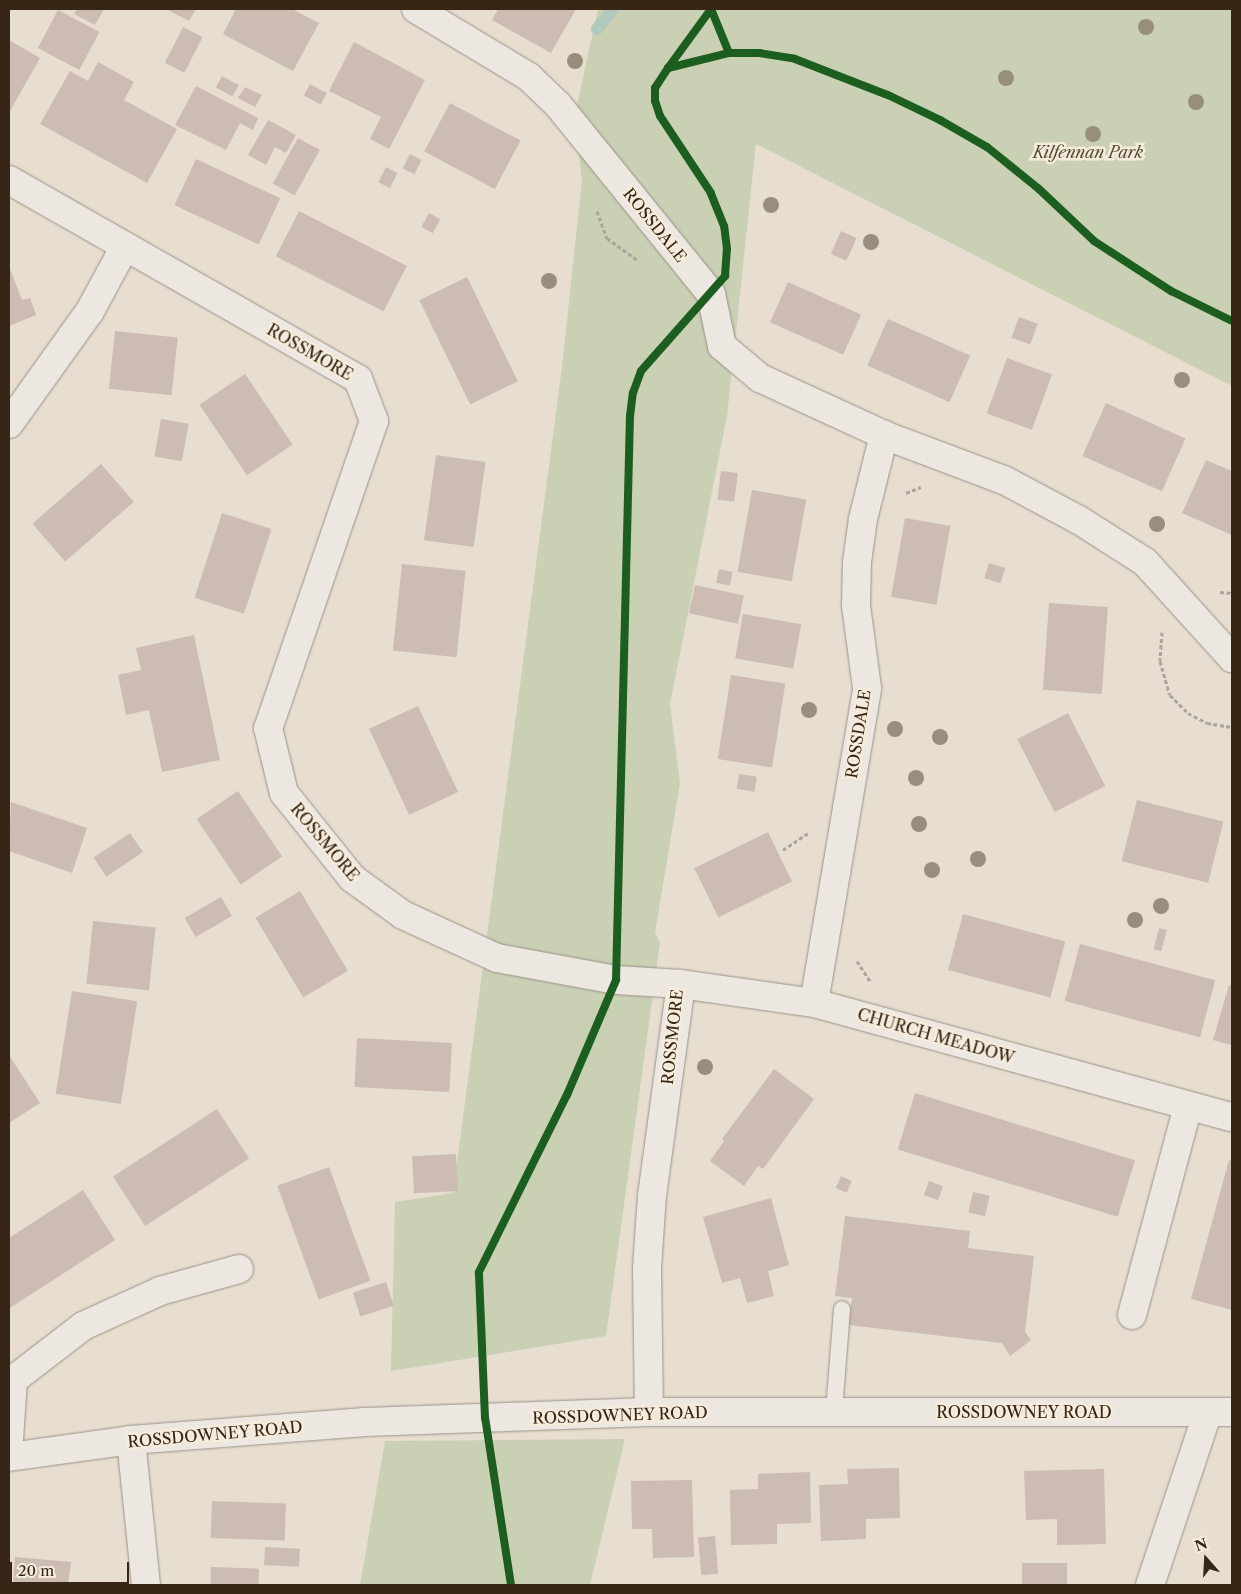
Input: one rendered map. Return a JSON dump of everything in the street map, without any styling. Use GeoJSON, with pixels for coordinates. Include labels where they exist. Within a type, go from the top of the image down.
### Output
{"type":"FeatureCollection","features":[{"type":"Feature","properties":{"kind":"street","name":"ROSSDALE"},"geometry":{"type":"LineString","coordinates":[[416,9],[529,77],[558,105],[711,294],[722,346],[760,378],[884,435],[1004,480],[1078,520],[1145,562],[1232,658]]}},
{"type":"Feature","properties":{"kind":"street","name":"ROSSMORE"},"geometry":{"type":"LineString","coordinates":[[9,180],[124,248],[358,379],[374,421],[268,728],[284,793],[352,878],[403,915],[498,958],[616,980],[681,984],[652,1195],[648,1269],[649,1412]]}},
{"type":"Feature","properties":{"kind":"street"},"geometry":{"type":"LineString","coordinates":[[9,424],[90,311],[124,248]]}},
{"type":"Feature","properties":{"kind":"street","name":"ROSSDALE"},"geometry":{"type":"LineString","coordinates":[[814,1003],[867,688],[856,606],[857,562],[863,519],[884,435]]}},
{"type":"Feature","properties":{"kind":"street","name":"CHURCH MEADOW"},"geometry":{"type":"LineString","coordinates":[[681,984],[814,1003],[1232,1117]]}},
{"type":"Feature","properties":{"kind":"street"},"geometry":{"type":"LineString","coordinates":[[1132,1314],[1188,1106]]}},
{"type":"Feature","properties":{"kind":"street"},"geometry":{"type":"LineString","coordinates":[[9,1440],[13,1380],[83,1326],[160,1291],[239,1269]]}},
{"type":"Feature","properties":{"kind":"street","name":"ROSSDOWNEY ROAD"},"geometry":{"type":"LineString","coordinates":[[9,1457],[131,1440],[365,1422],[649,1412],[1220,1412]]}},
{"type":"Feature","properties":{"kind":"street"},"geometry":{"type":"LineString","coordinates":[[1150,1585],[1220,1412]]}},
{"type":"Feature","properties":{"kind":"street"},"geometry":{"type":"LineString","coordinates":[[131,1440],[146,1585]]}},
{"type":"Feature","properties":{"kind":"lane"},"geometry":{"type":"LineString","coordinates":[[834,1411],[842,1309]]}},
{"type":"Feature","properties":{"kind":"path"},"geometry":{"type":"LineString","coordinates":[[596,205],[607,238],[640,262]]}},
{"type":"Feature","properties":{"kind":"path"},"geometry":{"type":"LineString","coordinates":[[903,497],[924,486]]}},
{"type":"Feature","properties":{"kind":"path"},"geometry":{"type":"LineString","coordinates":[[1162,627],[1160,661],[1170,695],[1188,714],[1207,723],[1232,727]]}},
{"type":"Feature","properties":{"kind":"path"},"geometry":{"type":"LineString","coordinates":[[783,850],[814,829]]}},
{"type":"Feature","properties":{"kind":"path"},"geometry":{"type":"LineString","coordinates":[[854,954],[860,968],[877,985]]}},
{"type":"Feature","properties":{"kind":"green space","name":"Kilfennan Park"},"geometry":{"type":"Polygon","coordinates":[[[598,9],[1232,9],[1232,386],[756,144],[727,416],[670,704],[680,783],[655,932],[660,943],[606,1336],[391,1371],[395,1202],[453,1193],[562,367],[582,180],[574,119],[598,9]]]}},
{"type":"Feature","properties":{"kind":"green space"},"geometry":{"type":"Polygon","coordinates":[[[625,1439],[590,1585],[360,1585],[385,1441],[625,1439]]]}},
{"type":"Feature","properties":{"kind":"building"},"geometry":{"type":"Polygon","coordinates":[[[77,9],[104,9],[95,25],[74,14],[77,9]]]}},
{"type":"Feature","properties":{"kind":"building"},"geometry":{"type":"Polygon","coordinates":[[[166,9],[196,9],[189,21],[166,9]]]}},
{"type":"Feature","properties":{"kind":"building"},"geometry":{"type":"Polygon","coordinates":[[[236,9],[292,9],[319,23],[293,71],[223,34],[236,9]]]}},
{"type":"Feature","properties":{"kind":"building"},"geometry":{"type":"Polygon","coordinates":[[[498,9],[576,9],[551,53],[492,20],[498,9]]]}},
{"type":"Feature","properties":{"kind":"building"},"geometry":{"type":"Polygon","coordinates":[[[58,10],[99,32],[79,70],[38,48],[58,10]]]}},
{"type":"Feature","properties":{"kind":"building"},"geometry":{"type":"Polygon","coordinates":[[[183,27],[203,37],[184,73],[165,63],[183,27]]]}},
{"type":"Feature","properties":{"kind":"building"},"geometry":{"type":"Polygon","coordinates":[[[9,40],[40,58],[10,111],[9,110],[9,40]]]}},
{"type":"Feature","properties":{"kind":"building"},"geometry":{"type":"Polygon","coordinates":[[[354,42],[425,80],[389,149],[370,139],[381,117],[329,91],[354,42]]]}},
{"type":"Feature","properties":{"kind":"building"},"geometry":{"type":"Polygon","coordinates":[[[98,62],[134,82],[124,100],[177,129],[147,183],[40,124],[70,71],[88,81],[98,62]]]}},
{"type":"Feature","properties":{"kind":"building"},"geometry":{"type":"Polygon","coordinates":[[[222,76],[239,85],[233,96],[216,87],[222,76]]]}},
{"type":"Feature","properties":{"kind":"building"},"geometry":{"type":"Polygon","coordinates":[[[310,84],[327,93],[321,104],[304,95],[310,84]]]}},
{"type":"Feature","properties":{"kind":"building"},"geometry":{"type":"Polygon","coordinates":[[[196,86],[258,118],[253,130],[240,123],[226,150],[175,125],[196,86]]]}},
{"type":"Feature","properties":{"kind":"building"},"geometry":{"type":"Polygon","coordinates":[[[245,87],[262,95],[255,107],[238,98],[245,87]]]}},
{"type":"Feature","properties":{"kind":"building"},"geometry":{"type":"Polygon","coordinates":[[[450,103],[521,141],[495,189],[424,152],[450,103]]]}},
{"type":"Feature","properties":{"kind":"building"},"geometry":{"type":"Polygon","coordinates":[[[268,120],[296,135],[286,153],[275,147],[266,165],[248,155],[268,120]]]}},
{"type":"Feature","properties":{"kind":"building"},"geometry":{"type":"Polygon","coordinates":[[[298,138],[320,150],[295,196],[273,183],[298,138]]]}},
{"type":"Feature","properties":{"kind":"building"},"geometry":{"type":"Polygon","coordinates":[[[410,154],[422,160],[414,174],[403,168],[410,154]]]}},
{"type":"Feature","properties":{"kind":"building"},"geometry":{"type":"Polygon","coordinates":[[[196,159],[280,198],[259,245],[174,205],[196,159]]]}},
{"type":"Feature","properties":{"kind":"building"},"geometry":{"type":"Polygon","coordinates":[[[386,167],[398,173],[390,188],[378,182],[386,167]]]}},
{"type":"Feature","properties":{"kind":"building"},"geometry":{"type":"Polygon","coordinates":[[[299,211],[407,266],[384,311],[276,256],[299,211]]]}},
{"type":"Feature","properties":{"kind":"building"},"geometry":{"type":"Polygon","coordinates":[[[429,213],[440,219],[433,233],[421,227],[429,213]]]}},
{"type":"Feature","properties":{"kind":"building"},"geometry":{"type":"Polygon","coordinates":[[[841,231],[857,238],[846,261],[831,254],[841,231]]]}},
{"type":"Feature","properties":{"kind":"building"},"geometry":{"type":"Polygon","coordinates":[[[9,266],[22,300],[30,298],[36,315],[9,326],[9,266]]]}},
{"type":"Feature","properties":{"kind":"building"},"geometry":{"type":"Polygon","coordinates":[[[467,277],[518,381],[470,404],[419,300],[467,277]]]}},
{"type":"Feature","properties":{"kind":"building"},"geometry":{"type":"Polygon","coordinates":[[[788,282],[861,315],[843,355],[770,322],[788,282]]]}},
{"type":"Feature","properties":{"kind":"building"},"geometry":{"type":"Polygon","coordinates":[[[1019,317],[1038,324],[1030,345],[1011,338],[1019,317]]]}},
{"type":"Feature","properties":{"kind":"building"},"geometry":{"type":"Polygon","coordinates":[[[888,319],[970,356],[949,402],[867,366],[888,319]]]}},
{"type":"Feature","properties":{"kind":"building"},"geometry":{"type":"Polygon","coordinates":[[[115,331],[178,338],[172,395],[109,389],[115,331]]]}},
{"type":"Feature","properties":{"kind":"building"},"geometry":{"type":"Polygon","coordinates":[[[1007,358],[1052,374],[1032,430],[987,413],[1007,358]]]}},
{"type":"Feature","properties":{"kind":"building"},"geometry":{"type":"Polygon","coordinates":[[[245,374],[293,444],[247,475],[199,405],[245,374]]]}},
{"type":"Feature","properties":{"kind":"building"},"geometry":{"type":"Polygon","coordinates":[[[1106,403],[1185,438],[1162,491],[1082,456],[1106,403]]]}},
{"type":"Feature","properties":{"kind":"building"},"geometry":{"type":"Polygon","coordinates":[[[161,419],[189,424],[182,461],[154,456],[161,419]]]}},
{"type":"Feature","properties":{"kind":"building"},"geometry":{"type":"Polygon","coordinates":[[[436,455],[486,462],[474,547],[424,540],[436,455]]]}},
{"type":"Feature","properties":{"kind":"building"},"geometry":{"type":"Polygon","coordinates":[[[1206,460],[1232,471],[1232,535],[1182,513],[1206,460]]]}},
{"type":"Feature","properties":{"kind":"building"},"geometry":{"type":"Polygon","coordinates":[[[101,464],[134,502],[65,561],[32,524],[101,464]]]}},
{"type":"Feature","properties":{"kind":"building"},"geometry":{"type":"Polygon","coordinates":[[[721,471],[738,473],[734,502],[717,500],[721,471]]]}},
{"type":"Feature","properties":{"kind":"building"},"geometry":{"type":"Polygon","coordinates":[[[752,490],[806,500],[792,581],[738,572],[752,490]]]}},
{"type":"Feature","properties":{"kind":"building"},"geometry":{"type":"Polygon","coordinates":[[[222,513],[271,529],[244,614],[194,598],[222,513]]]}},
{"type":"Feature","properties":{"kind":"building"},"geometry":{"type":"Polygon","coordinates":[[[905,518],[950,526],[936,605],[891,597],[905,518]]]}},
{"type":"Feature","properties":{"kind":"building"},"geometry":{"type":"Polygon","coordinates":[[[989,563],[1005,568],[1001,583],[984,578],[989,563]]]}},
{"type":"Feature","properties":{"kind":"building"},"geometry":{"type":"Polygon","coordinates":[[[402,564],[466,571],[457,657],[393,651],[402,564]]]}},
{"type":"Feature","properties":{"kind":"building"},"geometry":{"type":"Polygon","coordinates":[[[719,569],[733,572],[730,586],[716,583],[719,569]]]}},
{"type":"Feature","properties":{"kind":"building"},"geometry":{"type":"Polygon","coordinates":[[[695,585],[744,595],[738,624],[689,613],[695,585]]]}},
{"type":"Feature","properties":{"kind":"building"},"geometry":{"type":"Polygon","coordinates":[[[1049,603],[1108,607],[1102,694],[1043,690],[1049,603]]]}},
{"type":"Feature","properties":{"kind":"building"},"geometry":{"type":"Polygon","coordinates":[[[743,614],[801,624],[793,669],[735,658],[743,614]]]}},
{"type":"Feature","properties":{"kind":"building"},"geometry":{"type":"Polygon","coordinates":[[[194,635],[220,760],[162,772],[149,710],[126,715],[118,675],[141,670],[136,648],[194,635]]]}},
{"type":"Feature","properties":{"kind":"building"},"geometry":{"type":"Polygon","coordinates":[[[731,675],[785,684],[772,768],[718,759],[731,675]]]}},
{"type":"Feature","properties":{"kind":"building"},"geometry":{"type":"Polygon","coordinates":[[[418,706],[458,792],[409,815],[369,729],[418,706]]]}},
{"type":"Feature","properties":{"kind":"building"},"geometry":{"type":"Polygon","coordinates":[[[1068,713],[1105,786],[1054,812],[1017,739],[1068,713]]]}},
{"type":"Feature","properties":{"kind":"building"},"geometry":{"type":"Polygon","coordinates":[[[739,774],[757,777],[754,792],[737,789],[739,774]]]}},
{"type":"Feature","properties":{"kind":"building"},"geometry":{"type":"Polygon","coordinates":[[[238,791],[282,856],[241,884],[197,819],[238,791]]]}},
{"type":"Feature","properties":{"kind":"building"},"geometry":{"type":"Polygon","coordinates":[[[1137,800],[1223,822],[1208,883],[1122,861],[1137,800]]]}},
{"type":"Feature","properties":{"kind":"building"},"geometry":{"type":"Polygon","coordinates":[[[11,802],[87,828],[72,873],[9,851],[11,802]]]}},
{"type":"Feature","properties":{"kind":"building"},"geometry":{"type":"Polygon","coordinates":[[[768,832],[792,881],[718,917],[694,868],[768,832]]]}},
{"type":"Feature","properties":{"kind":"building"},"geometry":{"type":"Polygon","coordinates":[[[130,833],[143,852],[106,877],[94,858],[130,833]]]}},
{"type":"Feature","properties":{"kind":"building"},"geometry":{"type":"Polygon","coordinates":[[[300,891],[348,971],[303,997],[255,918],[300,891]]]}},
{"type":"Feature","properties":{"kind":"building"},"geometry":{"type":"Polygon","coordinates":[[[221,897],[232,916],[196,937],[185,918],[221,897]]]}},
{"type":"Feature","properties":{"kind":"building"},"geometry":{"type":"Polygon","coordinates":[[[963,914],[1065,941],[1050,997],[948,970],[963,914]]]}},
{"type":"Feature","properties":{"kind":"building"},"geometry":{"type":"Polygon","coordinates":[[[93,921],[156,928],[149,990],[86,984],[93,921]]]}},
{"type":"Feature","properties":{"kind":"building"},"geometry":{"type":"Polygon","coordinates":[[[1159,928],[1167,930],[1161,951],[1154,949],[1159,928]]]}},
{"type":"Feature","properties":{"kind":"building"},"geometry":{"type":"Polygon","coordinates":[[[1080,944],[1215,980],[1200,1037],[1065,1001],[1080,944]]]}},
{"type":"Feature","properties":{"kind":"building"},"geometry":{"type":"Polygon","coordinates":[[[1229,985],[1232,986],[1232,1045],[1213,1040],[1229,985]]]}},
{"type":"Feature","properties":{"kind":"building"},"geometry":{"type":"Polygon","coordinates":[[[72,991],[137,1001],[121,1104],[56,1094],[72,991]]]}},
{"type":"Feature","properties":{"kind":"building"},"geometry":{"type":"Polygon","coordinates":[[[357,1038],[452,1043],[449,1092],[354,1087],[357,1038]]]}},
{"type":"Feature","properties":{"kind":"building"},"geometry":{"type":"Polygon","coordinates":[[[9,1055],[40,1103],[9,1123],[9,1055]]]}},
{"type":"Feature","properties":{"kind":"building"},"geometry":{"type":"Polygon","coordinates":[[[774,1069],[814,1099],[763,1169],[758,1166],[744,1186],[710,1161],[724,1141],[722,1139],[774,1069]]]}},
{"type":"Feature","properties":{"kind":"building"},"geometry":{"type":"Polygon","coordinates":[[[915,1093],[1135,1160],[1118,1217],[898,1149],[915,1093]]]}},
{"type":"Feature","properties":{"kind":"building"},"geometry":{"type":"Polygon","coordinates":[[[217,1109],[249,1158],[145,1226],[113,1177],[217,1109]]]}},
{"type":"Feature","properties":{"kind":"building"},"geometry":{"type":"Polygon","coordinates":[[[456,1154],[458,1191],[414,1193],[412,1156],[456,1154]]]}},
{"type":"Feature","properties":{"kind":"building"},"geometry":{"type":"Polygon","coordinates":[[[1229,1160],[1232,1161],[1232,1310],[1191,1299],[1229,1160]]]}},
{"type":"Feature","properties":{"kind":"building"},"geometry":{"type":"Polygon","coordinates":[[[329,1167],[370,1281],[319,1300],[277,1186],[329,1167]]]}},
{"type":"Feature","properties":{"kind":"building"},"geometry":{"type":"Polygon","coordinates":[[[841,1176],[852,1181],[847,1193],[836,1188],[841,1176]]]}},
{"type":"Feature","properties":{"kind":"building"},"geometry":{"type":"Polygon","coordinates":[[[929,1181],[943,1186],[938,1200],[924,1195],[929,1181]]]}},
{"type":"Feature","properties":{"kind":"building"},"geometry":{"type":"Polygon","coordinates":[[[83,1190],[115,1240],[10,1308],[9,1238],[83,1190]]]}},
{"type":"Feature","properties":{"kind":"building"},"geometry":{"type":"Polygon","coordinates":[[[973,1192],[990,1196],[985,1216],[968,1212],[973,1192]]]}},
{"type":"Feature","properties":{"kind":"building"},"geometry":{"type":"Polygon","coordinates":[[[771,1198],[789,1265],[768,1271],[774,1296],[747,1303],[740,1278],[722,1283],[703,1217],[771,1198]]]}},
{"type":"Feature","properties":{"kind":"building"},"geometry":{"type":"Polygon","coordinates":[[[845,1216],[970,1231],[968,1248],[1034,1256],[1025,1332],[1031,1340],[1010,1356],[1002,1343],[848,1325],[852,1298],[835,1296],[845,1216]]]}},
{"type":"Feature","properties":{"kind":"building"},"geometry":{"type":"Polygon","coordinates":[[[386,1282],[394,1306],[360,1317],[353,1293],[386,1282]]]}},
{"type":"Feature","properties":{"kind":"building"},"geometry":{"type":"Polygon","coordinates":[[[899,1468],[900,1518],[866,1519],[866,1539],[821,1541],[819,1485],[848,1484],[847,1469],[899,1468]]]}},
{"type":"Feature","properties":{"kind":"building"},"geometry":{"type":"Polygon","coordinates":[[[1104,1469],[1106,1544],[1057,1545],[1057,1519],[1026,1520],[1024,1471],[1104,1469]]]}},
{"type":"Feature","properties":{"kind":"building"},"geometry":{"type":"Polygon","coordinates":[[[810,1472],[811,1523],[777,1524],[777,1544],[731,1545],[730,1490],[758,1489],[758,1474],[810,1472]]]}},
{"type":"Feature","properties":{"kind":"building"},"geometry":{"type":"Polygon","coordinates":[[[692,1480],[694,1557],[653,1558],[652,1529],[632,1529],[631,1481],[692,1480]]]}},
{"type":"Feature","properties":{"kind":"building"},"geometry":{"type":"Polygon","coordinates":[[[212,1501],[286,1504],[285,1541],[211,1538],[212,1501]]]}},
{"type":"Feature","properties":{"kind":"building"},"geometry":{"type":"Polygon","coordinates":[[[715,1536],[718,1574],[701,1575],[698,1537],[715,1536]]]}},
{"type":"Feature","properties":{"kind":"building"},"geometry":{"type":"Polygon","coordinates":[[[265,1547],[300,1549],[299,1567],[264,1565],[265,1547]]]}},
{"type":"Feature","properties":{"kind":"building"},"geometry":{"type":"Polygon","coordinates":[[[15,1557],[71,1562],[68,1585],[13,1585],[15,1557]]]}},
{"type":"Feature","properties":{"kind":"building"},"geometry":{"type":"Polygon","coordinates":[[[1022,1563],[1067,1563],[1067,1585],[1022,1585],[1022,1563]]]}},
{"type":"Feature","properties":{"kind":"building"},"geometry":{"type":"Polygon","coordinates":[[[211,1567],[259,1569],[258,1585],[210,1585],[211,1567]]]}},
{"type":"Feature","properties":{"kind":"waterway"},"geometry":{"type":"LineString","coordinates":[[597,29],[613,9]]}},
{"type":"Feature","properties":{"kind":"cycle path"},"geometry":{"type":"LineString","coordinates":[[668,68],[711,9]]}},
{"type":"Feature","properties":{"kind":"cycle path"},"geometry":{"type":"LineString","coordinates":[[511,1585],[485,1418],[479,1272],[567,1095],[616,980],[630,416],[633,393],[641,371],[725,276],[727,249],[724,226],[711,193],[660,116],[655,101],[655,88],[668,68],[729,53],[711,9]]}},
{"type":"Feature","properties":{"kind":"cycle path"},"geometry":{"type":"LineString","coordinates":[[729,53],[759,53],[795,59],[888,95],[940,120],[987,147],[1039,189],[1094,241],[1171,291],[1232,321]]}}]}
